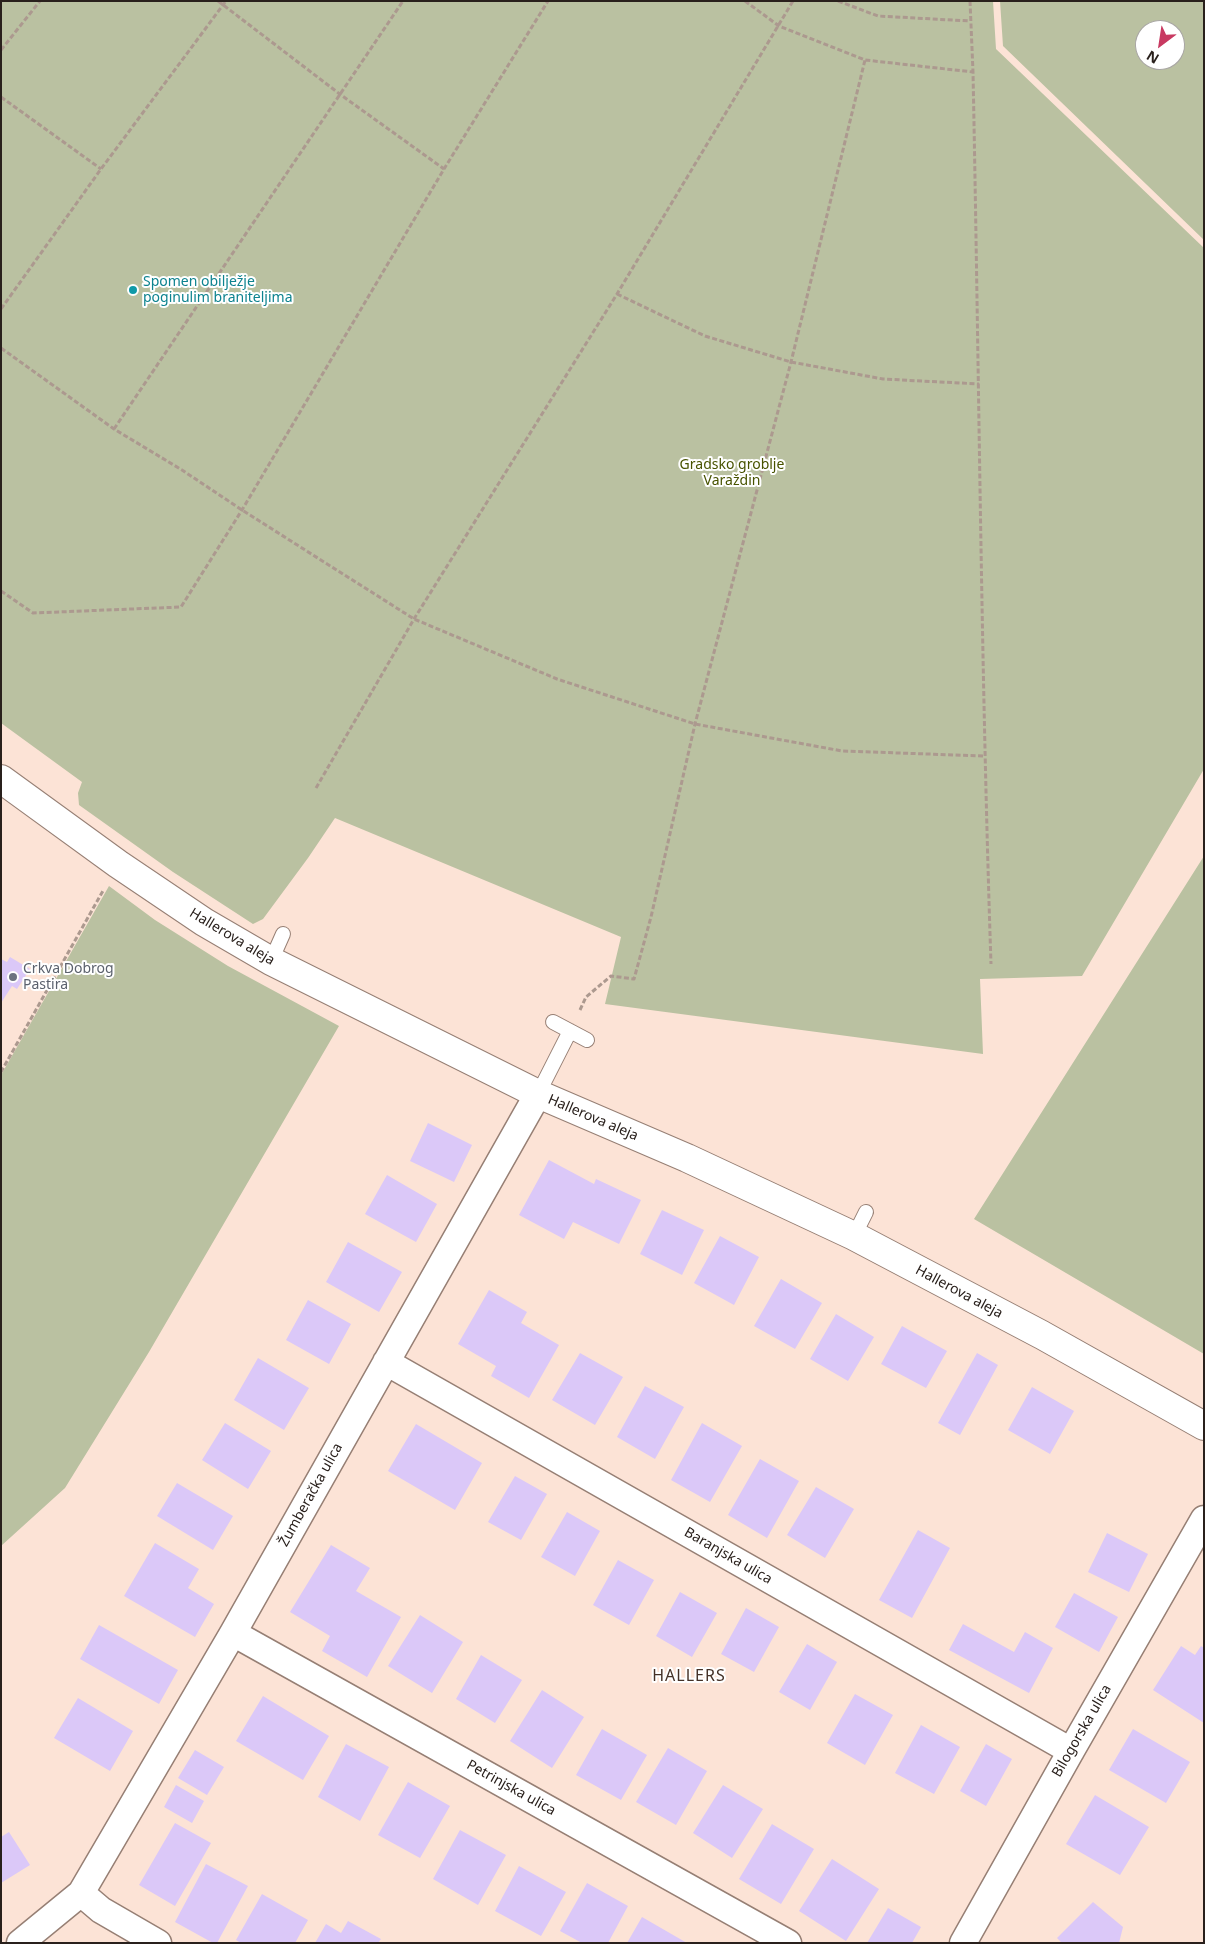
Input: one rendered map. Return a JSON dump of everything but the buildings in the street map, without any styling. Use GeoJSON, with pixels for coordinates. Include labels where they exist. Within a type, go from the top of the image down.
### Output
{"type":"FeatureCollection","features":[{"type":"Feature","properties":{"kind":"main road","name":"Hallerova aleja"},"geometry":{"type":"LineString","coordinates":[[1,780],[118,864],[204,922],[271,961],[538,1094],[687,1158],[854,1236],[1034,1331],[1204,1426]]}},
{"type":"Feature","properties":{"kind":"street","name":"Žumberačka ulica"},"geometry":{"type":"LineString","coordinates":[[81,1893],[233,1633],[538,1094]]}},
{"type":"Feature","properties":{"kind":"street","name":"Baranjska ulica"},"geometry":{"type":"LineString","coordinates":[[386,1362],[1070,1751]]}},
{"type":"Feature","properties":{"kind":"street","name":"Bilogorska ulica"},"geometry":{"type":"LineString","coordinates":[[963,1943],[1070,1751],[1204,1520]]}},
{"type":"Feature","properties":{"kind":"street","name":"Petrinjska ulica"},"geometry":{"type":"LineString","coordinates":[[233,1633],[788,1943]]}},
{"type":"Feature","properties":{"kind":"street"},"geometry":{"type":"LineString","coordinates":[[20,1943],[81,1893],[101,1910],[158,1943]]}},
{"type":"Feature","properties":{"kind":"lane"},"geometry":{"type":"LineString","coordinates":[[271,961],[283,934]]}},
{"type":"Feature","properties":{"kind":"lane"},"geometry":{"type":"LineString","coordinates":[[552,1022],[588,1040]]}},
{"type":"Feature","properties":{"kind":"lane"},"geometry":{"type":"LineString","coordinates":[[538,1094],[570,1031]]}},
{"type":"Feature","properties":{"kind":"lane"},"geometry":{"type":"LineString","coordinates":[[854,1236],[866,1212]]}},
{"type":"Feature","properties":{"kind":"path"},"geometry":{"type":"LineString","coordinates":[[1,50],[40,1]]}},
{"type":"Feature","properties":{"kind":"path"},"geometry":{"type":"LineString","coordinates":[[218,1],[224,3],[341,95],[444,169]]}},
{"type":"Feature","properties":{"kind":"path"},"geometry":{"type":"LineString","coordinates":[[114,429],[403,1]]}},
{"type":"Feature","properties":{"kind":"path"},"geometry":{"type":"LineString","coordinates":[[1,591],[33,614],[181,607],[242,510],[444,169],[548,1]]}},
{"type":"Feature","properties":{"kind":"path"},"geometry":{"type":"LineString","coordinates":[[744,1],[779,26],[865,60],[972,72]]}},
{"type":"Feature","properties":{"kind":"path"},"geometry":{"type":"LineString","coordinates":[[316,788],[414,619],[617,294],[793,1]]}},
{"type":"Feature","properties":{"kind":"path"},"geometry":{"type":"LineString","coordinates":[[838,1],[878,16],[970,21]]}},
{"type":"Feature","properties":{"kind":"path"},"geometry":{"type":"LineString","coordinates":[[970,1],[979,384],[984,756],[991,964]]}},
{"type":"Feature","properties":{"kind":"path"},"geometry":{"type":"LineString","coordinates":[[1,309],[224,3]]}},
{"type":"Feature","properties":{"kind":"path"},"geometry":{"type":"LineString","coordinates":[[570,1031],[586,997],[611,976],[634,979],[695,724],[791,362],[865,60]]}},
{"type":"Feature","properties":{"kind":"path"},"geometry":{"type":"LineString","coordinates":[[1,98],[101,170]]}},
{"type":"Feature","properties":{"kind":"path"},"geometry":{"type":"LineString","coordinates":[[617,294],[705,336],[791,362],[883,379],[979,384]]}},
{"type":"Feature","properties":{"kind":"path"},"geometry":{"type":"LineString","coordinates":[[1,348],[114,429],[182,470],[414,619],[556,679],[695,724],[842,751],[984,756]]}},
{"type":"Feature","properties":{"kind":"path"},"geometry":{"type":"LineString","coordinates":[[1,1072],[118,864]]}},
{"type":"Feature","properties":{"kind":"green space","name":"Gradsko groblje Varaždin"},"geometry":{"type":"Polygon","coordinates":[[[1,1],[993,1],[996,49],[1204,248],[1204,769],[1082,976],[980,979],[983,1054],[605,1004],[621,937],[335,818],[263,919],[253,924],[173,872],[79,805],[78,793],[82,782],[1,723],[1,1]]]}},
{"type":"Feature","properties":{"kind":"green space"},"geometry":{"type":"Polygon","coordinates":[[[1000,1],[1204,1],[1204,240],[1003,46],[1000,1]]]}},
{"type":"Feature","properties":{"kind":"green space"},"geometry":{"type":"Polygon","coordinates":[[[1204,856],[1204,1354],[974,1219],[1204,856]]]}},
{"type":"Feature","properties":{"kind":"green space"},"geometry":{"type":"Polygon","coordinates":[[[109,886],[155,920],[228,966],[339,1026],[149,1352],[65,1488],[1,1546],[1,1075],[109,886]]]}},
{"type":"Feature","properties":{"kind":"place","name":"Spomen obilježje poginulim braniteljima"},"geometry":{"type":"Point","coordinates":[133,290]}},
{"type":"Feature","properties":{"kind":"place","name":"Crkva Dobrog Pastira"},"geometry":{"type":"Point","coordinates":[13,977]}},
{"type":"Feature","properties":{"kind":"district","name":"HALLERS"},"geometry":{"type":"Point","coordinates":[689,1676]}}]}
